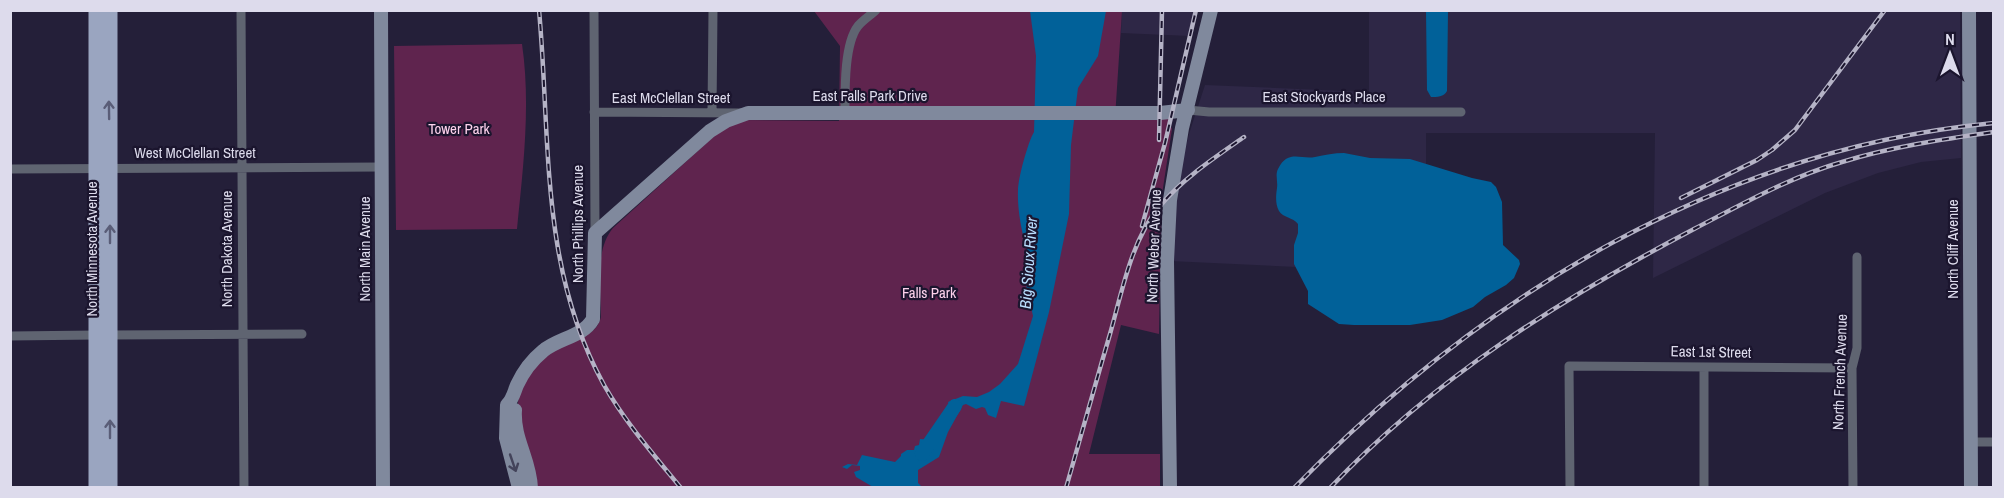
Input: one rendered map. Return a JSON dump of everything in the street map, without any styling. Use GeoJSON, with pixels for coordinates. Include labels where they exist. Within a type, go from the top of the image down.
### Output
{"type":"FeatureCollection","features":[{"type":"Feature","properties":{"kind":"main road","name":"North Minnesota Avenue"},"geometry":{"type":"LineString","coordinates":[[96,10],[103,169],[103,335],[96,488]]}},
{"type":"Feature","properties":{"kind":"main road","name":"North Minnesota Avenue"},"geometry":{"type":"LineString","coordinates":[[103,169],[110,10]]}},
{"type":"Feature","properties":{"kind":"main road","name":"North Minnesota Avenue"},"geometry":{"type":"LineString","coordinates":[[103,335],[110,488]]}},
{"type":"Feature","properties":{"kind":"street","name":"North Dakota Avenue"},"geometry":{"type":"LineString","coordinates":[[241,10],[244,488]]}},
{"type":"Feature","properties":{"kind":"street","name":"North Main Avenue"},"geometry":{"type":"LineString","coordinates":[[381,10],[383,488]]}},
{"type":"Feature","properties":{"kind":"street","name":"North Phillips Avenue"},"geometry":{"type":"LineString","coordinates":[[519,488],[506,433],[507,405],[512,399],[521,376],[537,356],[555,343],[585,329],[593,319],[594,10]]}},
{"type":"Feature","properties":{"kind":"street"},"geometry":{"type":"LineString","coordinates":[[712,113],[713,10]]}},
{"type":"Feature","properties":{"kind":"street"},"geometry":{"type":"LineString","coordinates":[[845,113],[845,72],[855,32],[859,25],[876,10]]}},
{"type":"Feature","properties":{"kind":"street","name":"North Cliff Avenue"},"geometry":{"type":"LineString","coordinates":[[1969,10],[1971,488]]}},
{"type":"Feature","properties":{"kind":"street","name":"North Weber Avenue"},"geometry":{"type":"LineString","coordinates":[[1170,488],[1167,261],[1169,217],[1174,168],[1211,11]]}},
{"type":"Feature","properties":{"kind":"street","name":"East Falls Park Drive"},"geometry":{"type":"LineString","coordinates":[[595,233],[710,131],[726,121],[748,113],[1160,113],[1188,110]]}},
{"type":"Feature","properties":{"kind":"street","name":"East Stockyards Place"},"geometry":{"type":"LineString","coordinates":[[1188,110],[1209,112],[1461,112]]}},
{"type":"Feature","properties":{"kind":"street","name":"East McClellan Street"},"geometry":{"type":"LineString","coordinates":[[594,112],[748,113]]}},
{"type":"Feature","properties":{"kind":"street","name":"West McClellan Street"},"geometry":{"type":"LineString","coordinates":[[10,169],[381,167]]}},
{"type":"Feature","properties":{"kind":"street","name":"North French Avenue"},"geometry":{"type":"LineString","coordinates":[[1853,488],[1852,368],[1857,348],[1857,257]]}},
{"type":"Feature","properties":{"kind":"street"},"geometry":{"type":"LineString","coordinates":[[10,336],[302,334]]}},
{"type":"Feature","properties":{"kind":"street","name":"East 1st Street"},"geometry":{"type":"LineString","coordinates":[[1570,488],[1569,366],[1852,368]]}},
{"type":"Feature","properties":{"kind":"street"},"geometry":{"type":"LineString","coordinates":[[1704,367],[1704,488]]}},
{"type":"Feature","properties":{"kind":"street"},"geometry":{"type":"LineString","coordinates":[[512,399],[515,406],[516,435],[529,468],[531,488]]}},
{"type":"Feature","properties":{"kind":"street"},"geometry":{"type":"LineString","coordinates":[[1971,442],[1994,442]]}},
{"type":"Feature","properties":{"kind":"shaded area"},"geometry":{"type":"Polygon","coordinates":[[[1122,11],[1196,11],[1190,36],[1121,33],[1122,11]]]}},
{"type":"Feature","properties":{"kind":"shaded area"},"geometry":{"type":"Polygon","coordinates":[[[1369,11],[1960,11],[1961,158],[1921,162],[1878,173],[1825,193],[1653,278],[1655,133],[1426,133],[1426,168],[1361,270],[1170,261],[1178,180],[1189,134],[1205,85],[1369,92],[1369,11]]]}},
{"type":"Feature","properties":{"kind":"green space","name":"Falls Park"},"geometry":{"type":"Polygon","coordinates":[[[814,11],[1122,11],[1115,118],[1168,119],[1172,129],[1161,201],[1159,334],[1121,325],[1089,454],[1160,454],[1160,487],[535,488],[518,409],[522,387],[528,376],[544,358],[591,332],[597,326],[601,317],[601,259],[607,237],[613,228],[722,129],[744,120],[839,121],[840,46],[814,11]]]}},
{"type":"Feature","properties":{"kind":"green space","name":"Tower Park"},"geometry":{"type":"Polygon","coordinates":[[[522,44],[526,114],[517,229],[396,230],[394,46],[522,44]]]}},
{"type":"Feature","properties":{"kind":"water"},"geometry":{"type":"Polygon","coordinates":[[[1030,11],[1106,11],[1098,56],[1078,88],[1071,145],[1069,214],[1049,312],[1024,406],[1001,401],[996,418],[988,415],[985,408],[976,409],[966,404],[963,405],[948,432],[939,457],[918,470],[918,483],[922,487],[873,487],[856,477],[854,472],[860,470],[860,466],[852,465],[847,469],[842,467],[848,464],[857,465],[862,455],[895,462],[907,450],[914,450],[915,446],[919,445],[920,439],[930,439],[939,434],[945,422],[944,419],[951,409],[948,402],[963,396],[977,397],[989,392],[1000,384],[1018,364],[1033,316],[1025,280],[1028,274],[1036,269],[1031,263],[1033,261],[1024,237],[1018,199],[1021,169],[1034,132],[1036,56],[1030,11]]]}},
{"type":"Feature","properties":{"kind":"water"},"geometry":{"type":"Polygon","coordinates":[[[1426,11],[1448,11],[1447,91],[1438,97],[1431,97],[1427,90],[1426,11]]]}},
{"type":"Feature","properties":{"kind":"water"},"geometry":{"type":"Polygon","coordinates":[[[1344,153],[1370,158],[1410,159],[1491,182],[1496,187],[1502,202],[1503,245],[1519,260],[1520,264],[1514,278],[1473,307],[1442,320],[1410,325],[1339,324],[1308,304],[1308,291],[1294,264],[1294,245],[1298,224],[1283,215],[1278,208],[1277,171],[1290,157],[1310,158],[1344,153]]]}},
{"type":"Feature","properties":{"kind":"waterway","name":"Big Sioux River"},"geometry":{"type":"LineString","coordinates":[[922,454],[955,406]]}},
{"type":"Feature","properties":{"kind":"railway"},"geometry":{"type":"LineString","coordinates":[[539,10],[552,202],[558,249],[568,295],[583,340],[612,399],[650,451],[681,488]]}},
{"type":"Feature","properties":{"kind":"railway"},"geometry":{"type":"LineString","coordinates":[[1159,140],[1162,10]]}},
{"type":"Feature","properties":{"kind":"railway"},"geometry":{"type":"LineString","coordinates":[[1142,226],[1165,143],[1196,10]]}},
{"type":"Feature","properties":{"kind":"railway"},"geometry":{"type":"LineString","coordinates":[[1681,198],[1757,160],[1795,130],[1885,10]]}},
{"type":"Feature","properties":{"kind":"railway"},"geometry":{"type":"LineString","coordinates":[[1294,488],[1367,418],[1444,353],[1526,295],[1612,243],[1702,199],[1796,164],[1893,138],[1994,123]]}},
{"type":"Feature","properties":{"kind":"railway"},"geometry":{"type":"LineString","coordinates":[[1330,488],[1370,448],[1456,376],[1548,313],[1694,229],[1766,192],[1823,168],[1898,148],[1994,132]]}},
{"type":"Feature","properties":{"kind":"railway"},"geometry":{"type":"LineString","coordinates":[[1066,488],[1123,284],[1141,235],[1159,207],[1178,187],[1244,137]]}}]}
